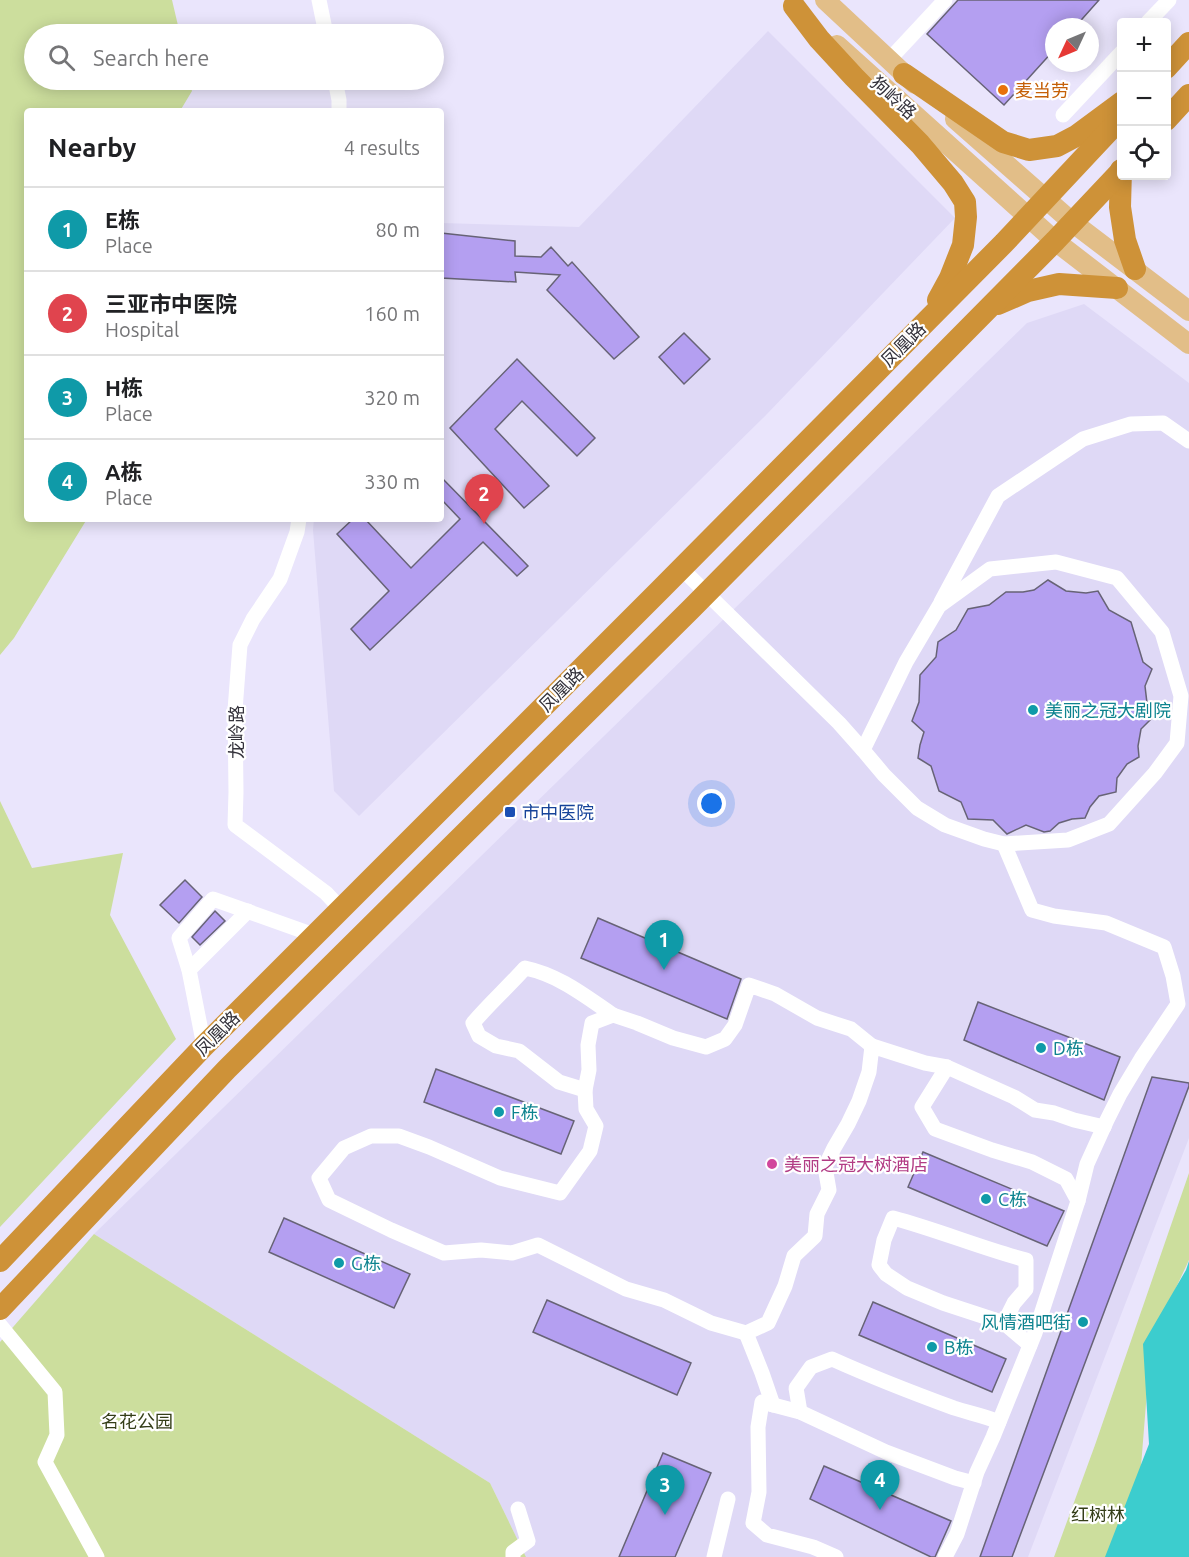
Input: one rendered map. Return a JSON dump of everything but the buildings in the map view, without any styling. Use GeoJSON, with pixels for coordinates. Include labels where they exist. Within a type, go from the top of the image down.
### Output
{"type":"FeatureCollection","features":[{"type":"Feature","properties":{"kind":"highway"},"geometry":{"type":"LineString","coordinates":[[791,3],[819,39],[920,144],[953,183],[965,202],[963,245],[950,278],[912,335]]}},
{"type":"Feature","properties":{"kind":"highway"},"geometry":{"type":"LineString","coordinates":[[1171,64],[1189,44]]}},
{"type":"Feature","properties":{"kind":"highway"},"geometry":{"type":"LineString","coordinates":[[896,67],[1003,142],[1029,150],[1057,146],[1076,136],[1117,106]]}},
{"type":"Feature","properties":{"kind":"highway"},"geometry":{"type":"LineString","coordinates":[[1171,115],[1189,95]]}},
{"type":"Feature","properties":{"kind":"highway","name":"凤凰路"},"geometry":{"type":"LineString","coordinates":[[0,1261],[204,1046],[912,335],[1117,122]]}},
{"type":"Feature","properties":{"kind":"highway","name":"凤凰路"},"geometry":{"type":"LineString","coordinates":[[0,1309],[227,1069],[707,592],[1055,240],[1117,174]]}},
{"type":"Feature","properties":{"kind":"highway"},"geometry":{"type":"LineString","coordinates":[[1121,180],[1120,207],[1125,240],[1135,269]]}},
{"type":"Feature","properties":{"kind":"highway"},"geometry":{"type":"LineString","coordinates":[[986,310],[1028,291],[1059,285],[1117,288]]}},
{"type":"Feature","properties":{"kind":"highway"},"geometry":{"type":"LineString","coordinates":[[204,1046],[227,1069]]}},
{"type":"Feature","properties":{"kind":"main road","name":"狗岭路"},"geometry":{"type":"LineString","coordinates":[[825,0],[1018,176],[1072,222],[1189,312]]}},
{"type":"Feature","properties":{"kind":"main road","name":"狗岭路"},"geometry":{"type":"LineString","coordinates":[[791,3],[1028,217],[1189,344]]}},
{"type":"Feature","properties":{"kind":"street"},"geometry":{"type":"LineString","coordinates":[[319,0],[324,24]]}},
{"type":"Feature","properties":{"kind":"street"},"geometry":{"type":"LineString","coordinates":[[896,67],[945,0]]}},
{"type":"Feature","properties":{"kind":"street"},"geometry":{"type":"LineString","coordinates":[[1152,18],[1169,0]]}},
{"type":"Feature","properties":{"kind":"street"},"geometry":{"type":"LineString","coordinates":[[1063,115],[1117,57]]}},
{"type":"Feature","properties":{"kind":"street"},"geometry":{"type":"LineString","coordinates":[[337,90],[339,108]]}},
{"type":"Feature","properties":{"kind":"street"},"geometry":{"type":"LineString","coordinates":[[863,750],[906,662],[998,496],[1083,439],[1131,424],[1163,423],[1189,441]]}},
{"type":"Feature","properties":{"kind":"street","name":"龙岭路"},"geometry":{"type":"LineString","coordinates":[[299,522],[280,579],[253,619],[240,645],[235,710],[235,825],[326,893],[340,909]]}},
{"type":"Feature","properties":{"kind":"street"},"geometry":{"type":"LineString","coordinates":[[939,606],[990,569],[1056,562],[1117,578],[1162,632],[1181,696]]}},
{"type":"Feature","properties":{"kind":"street"},"geometry":{"type":"LineString","coordinates":[[681,568],[839,723],[884,775],[917,808],[945,825],[1004,844],[1068,840],[1109,824],[1155,773],[1177,743],[1181,696],[1189,679]]}},
{"type":"Feature","properties":{"kind":"street"},"geometry":{"type":"LineString","coordinates":[[945,1557],[957,1534],[977,1472],[1030,1346],[1052,1283],[1088,1164],[1120,1094],[1178,1004],[1164,946],[1106,923],[1054,916],[1032,910],[1004,844]]}},
{"type":"Feature","properties":{"kind":"street"},"geometry":{"type":"LineString","coordinates":[[204,1046],[189,970],[179,938],[213,899],[314,935]]}},
{"type":"Feature","properties":{"kind":"street"},"geometry":{"type":"LineString","coordinates":[[189,970],[248,911]]}},
{"type":"Feature","properties":{"kind":"street"},"geometry":{"type":"LineString","coordinates":[[585,1090],[559,1082],[519,1051],[496,1046],[479,1036],[473,1023],[525,968],[538,971],[572,986],[614,1015],[673,1038],[706,1047],[725,1039],[735,1025],[749,985],[775,994],[817,1018],[851,1029],[872,1046],[947,1068],[1014,1097],[1035,1110],[1104,1127]]}},
{"type":"Feature","properties":{"kind":"street"},"geometry":{"type":"LineString","coordinates":[[614,1015],[592,1023],[588,1045],[589,1070],[585,1090],[586,1109],[596,1126],[590,1151],[560,1193],[500,1178],[429,1147],[399,1137],[370,1136],[344,1148],[319,1178],[329,1200],[444,1253],[481,1250],[512,1253],[538,1245],[626,1289],[663,1300],[711,1323],[746,1333],[768,1323],[786,1286],[794,1256],[814,1236],[817,1214],[829,1190],[825,1167],[859,1101],[869,1072],[872,1046]]}},
{"type":"Feature","properties":{"kind":"street"},"geometry":{"type":"LineString","coordinates":[[947,1068],[922,1107],[935,1129],[1032,1162],[1066,1179],[1078,1201]]}},
{"type":"Feature","properties":{"kind":"street"},"geometry":{"type":"LineString","coordinates":[[1004,1323],[1014,1303],[1026,1289],[1026,1260],[893,1218],[884,1240],[879,1265],[886,1274],[907,1288],[943,1303],[1004,1323],[1030,1346]]}},
{"type":"Feature","properties":{"kind":"street"},"geometry":{"type":"LineString","coordinates":[[0,1325],[55,1392],[57,1435],[45,1462],[97,1557]]}},
{"type":"Feature","properties":{"kind":"street"},"geometry":{"type":"LineString","coordinates":[[746,1333],[772,1405]]}},
{"type":"Feature","properties":{"kind":"street"},"geometry":{"type":"LineString","coordinates":[[801,1412],[796,1388],[811,1367],[831,1359],[922,1396],[999,1422]]}},
{"type":"Feature","properties":{"kind":"street"},"geometry":{"type":"LineString","coordinates":[[836,1557],[813,1547],[767,1535],[753,1523],[759,1492],[758,1427],[762,1402],[801,1412],[886,1452],[974,1483]]}},
{"type":"Feature","properties":{"kind":"street"},"geometry":{"type":"LineString","coordinates":[[714,1557],[728,1499]]}},
{"type":"Feature","properties":{"kind":"street"},"geometry":{"type":"LineString","coordinates":[[513,1557],[513,1552],[528,1541],[518,1509]]}},
{"type":"Feature","properties":{"kind":"shaded area"},"geometry":{"type":"Polygon","coordinates":[[[768,31],[955,218],[767,414],[359,816],[334,791],[314,522],[444,522],[444,223],[579,227],[768,31]]]}},
{"type":"Feature","properties":{"kind":"shaded area"},"geometry":{"type":"Polygon","coordinates":[[[1084,304],[1189,383],[1189,1138],[1028,1557],[526,1557],[490,1483],[94,1234],[1027,323],[1084,304]]]}},
{"type":"Feature","properties":{"kind":"shaded area"},"geometry":{"type":"Polygon","coordinates":[[[1189,1261],[1189,1557],[1105,1557],[1149,1444],[1143,1344],[1189,1261]]]}},
{"type":"Feature","properties":{"kind":"green space"},"geometry":{"type":"Polygon","coordinates":[[[0,0],[172,0],[178,24],[24,24],[24,90],[192,91],[182,108],[24,108],[24,522],[85,522],[14,638],[0,655],[0,0]]]}},
{"type":"Feature","properties":{"kind":"green space"},"geometry":{"type":"Polygon","coordinates":[[[0,801],[32,868],[123,853],[110,915],[176,1039],[0,1227],[0,801]]]}},
{"type":"Feature","properties":{"kind":"green space","name":"红树林"},"geometry":{"type":"Polygon","coordinates":[[[1189,1173],[1189,1260],[1151,1341],[1140,1479],[1111,1557],[1054,1557],[1095,1445],[1189,1173]]]}},
{"type":"Feature","properties":{"kind":"green space","name":"名花公园"},"geometry":{"type":"Polygon","coordinates":[[[94,1234],[490,1483],[526,1557],[0,1557],[0,1342],[94,1234]]]}},
{"type":"Feature","properties":{"kind":"place","name":"麦当劳"},"geometry":{"type":"Point","coordinates":[1003,90]}},
{"type":"Feature","properties":{"kind":"place","name":"三亚市中医院"},"geometry":{"type":"Point","coordinates":[484,524]}},
{"type":"Feature","properties":{"kind":"place","name":"美丽之冠大剧院"},"geometry":{"type":"Point","coordinates":[1033,710]}},
{"type":"Feature","properties":{"kind":"place","name":"市中医院"},"geometry":{"type":"Point","coordinates":[510,812]}},
{"type":"Feature","properties":{"kind":"place","name":"E栋"},"geometry":{"type":"Point","coordinates":[664,970]}},
{"type":"Feature","properties":{"kind":"place","name":"D栋"},"geometry":{"type":"Point","coordinates":[1041,1048]}},
{"type":"Feature","properties":{"kind":"place","name":"F栋"},"geometry":{"type":"Point","coordinates":[499,1112]}},
{"type":"Feature","properties":{"kind":"place","name":"美丽之冠大树酒店"},"geometry":{"type":"Point","coordinates":[772,1164]}},
{"type":"Feature","properties":{"kind":"place","name":"C栋"},"geometry":{"type":"Point","coordinates":[986,1199]}},
{"type":"Feature","properties":{"kind":"place","name":"G栋"},"geometry":{"type":"Point","coordinates":[339,1263]}},
{"type":"Feature","properties":{"kind":"place","name":"风情酒吧街"},"geometry":{"type":"Point","coordinates":[1083,1322]}},
{"type":"Feature","properties":{"kind":"place","name":"B栋"},"geometry":{"type":"Point","coordinates":[932,1347]}},
{"type":"Feature","properties":{"kind":"place","name":"A栋"},"geometry":{"type":"Point","coordinates":[880,1510]}},
{"type":"Feature","properties":{"kind":"place","name":"H栋"},"geometry":{"type":"Point","coordinates":[665,1515]}}]}
